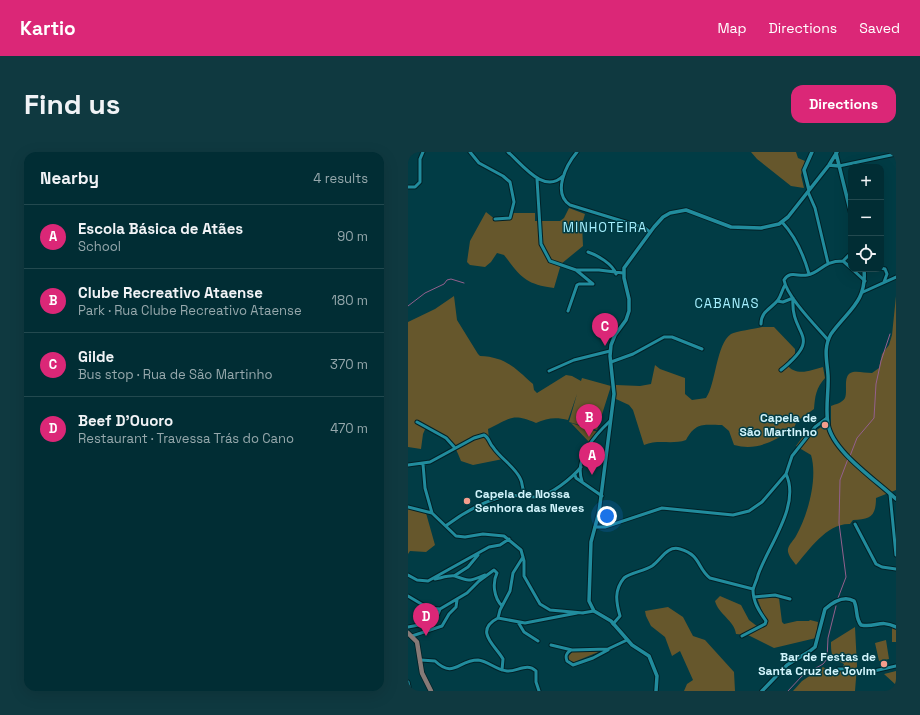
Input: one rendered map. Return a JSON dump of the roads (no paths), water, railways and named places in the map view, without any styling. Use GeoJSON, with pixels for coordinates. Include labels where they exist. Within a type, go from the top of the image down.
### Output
{"type":"FeatureCollection","features":[{"type":"Feature","properties":{"kind":"main road"},"geometry":{"type":"LineString","coordinates":[[410,635],[418,646],[423,676],[431,691]]}},
{"type":"Feature","properties":{"kind":"street"},"geometry":{"type":"LineString","coordinates":[[408,187],[415,187],[420,182],[420,159],[423,152]]}},
{"type":"Feature","properties":{"kind":"street"},"geometry":{"type":"LineString","coordinates":[[470,152],[479,163],[503,176],[512,186],[514,202],[510,218],[495,219]]}},
{"type":"Feature","properties":{"kind":"street"},"geometry":{"type":"LineString","coordinates":[[508,152],[537,179],[550,183],[556,182],[563,176],[577,152]]}},
{"type":"Feature","properties":{"kind":"street"},"geometry":{"type":"LineString","coordinates":[[812,152],[804,170],[808,191],[816,208],[828,263]]}},
{"type":"Feature","properties":{"kind":"street"},"geometry":{"type":"LineString","coordinates":[[657,691],[657,676],[651,658],[627,640],[613,624],[594,611],[589,601],[591,542],[602,496],[614,388],[610,351],[612,340],[626,320],[629,311],[629,299],[623,273],[626,263],[663,217],[670,213],[686,210],[731,227],[761,228],[782,222],[829,165],[836,152]]}},
{"type":"Feature","properties":{"kind":"street"},"geometry":{"type":"LineString","coordinates":[[836,152],[848,196]]}},
{"type":"Feature","properties":{"kind":"street"},"geometry":{"type":"LineString","coordinates":[[829,165],[839,166],[896,154]]}},
{"type":"Feature","properties":{"kind":"street"},"geometry":{"type":"LineString","coordinates":[[563,176],[562,196],[570,205],[645,228],[650,232]]}},
{"type":"Feature","properties":{"kind":"street"},"geometry":{"type":"LineString","coordinates":[[537,179],[541,244],[550,261],[576,270],[599,270],[616,274],[623,273]]}},
{"type":"Feature","properties":{"kind":"street"},"geometry":{"type":"LineString","coordinates":[[782,222],[790,230],[806,262],[809,274]]}},
{"type":"Feature","properties":{"kind":"street"},"geometry":{"type":"LineString","coordinates":[[588,252],[595,254],[606,262],[616,274]]}},
{"type":"Feature","properties":{"kind":"street"},"geometry":{"type":"LineString","coordinates":[[828,340],[793,298],[785,285],[784,280],[786,276],[791,274],[809,274],[828,263],[843,261],[848,257]]}},
{"type":"Feature","properties":{"kind":"street"},"geometry":{"type":"LineString","coordinates":[[843,261],[848,266]]}},
{"type":"Feature","properties":{"kind":"street"},"geometry":{"type":"LineString","coordinates":[[884,269],[887,274],[884,282]]}},
{"type":"Feature","properties":{"kind":"street"},"geometry":{"type":"LineString","coordinates":[[568,311],[577,285],[593,284],[576,270]]}},
{"type":"Feature","properties":{"kind":"street"},"geometry":{"type":"LineString","coordinates":[[854,272],[865,281]]}},
{"type":"Feature","properties":{"kind":"street"},"geometry":{"type":"LineString","coordinates":[[864,272],[865,281],[863,292],[858,302],[828,340],[825,352],[828,376],[827,418],[834,440],[846,454],[896,499]]}},
{"type":"Feature","properties":{"kind":"street"},"geometry":{"type":"LineString","coordinates":[[863,292],[896,277]]}},
{"type":"Feature","properties":{"kind":"street"},"geometry":{"type":"LineString","coordinates":[[761,324],[762,316],[766,310],[777,301],[785,285]]}},
{"type":"Feature","properties":{"kind":"street"},"geometry":{"type":"LineString","coordinates":[[777,301],[783,302],[793,298]]}},
{"type":"Feature","properties":{"kind":"street"},"geometry":{"type":"LineString","coordinates":[[781,370],[797,356],[803,344],[803,335],[794,318],[793,298]]}},
{"type":"Feature","properties":{"kind":"street"},"geometry":{"type":"LineString","coordinates":[[611,362],[633,354],[664,338],[672,336],[702,349]]}},
{"type":"Feature","properties":{"kind":"street"},"geometry":{"type":"LineString","coordinates":[[549,370],[574,360],[610,351]]}},
{"type":"Feature","properties":{"kind":"street"},"geometry":{"type":"LineString","coordinates":[[595,528],[662,508],[733,514],[749,511],[762,502],[786,474],[792,456],[816,427],[827,418]]}},
{"type":"Feature","properties":{"kind":"street"},"geometry":{"type":"LineString","coordinates":[[447,525],[496,499],[510,495],[537,497],[546,494],[577,476],[584,454],[610,421]]}},
{"type":"Feature","properties":{"kind":"street"},"geometry":{"type":"LineString","coordinates":[[417,422],[446,438],[455,448]]}},
{"type":"Feature","properties":{"kind":"street"},"geometry":{"type":"LineString","coordinates":[[408,465],[423,464],[436,460],[478,436],[486,436],[491,446],[520,477],[524,493],[529,496]]}},
{"type":"Feature","properties":{"kind":"street"},"geometry":{"type":"LineString","coordinates":[[423,464],[425,488],[432,513]]}},
{"type":"Feature","properties":{"kind":"street"},"geometry":{"type":"LineString","coordinates":[[742,636],[765,624],[766,621],[759,611],[754,598],[753,589],[762,563],[772,545],[786,513],[791,484],[786,474]]}},
{"type":"Feature","properties":{"kind":"street"},"geometry":{"type":"LineString","coordinates":[[577,476],[602,496]]}},
{"type":"Feature","properties":{"kind":"street"},"geometry":{"type":"LineString","coordinates":[[890,494],[896,555]]}},
{"type":"Feature","properties":{"kind":"street"},"geometry":{"type":"LineString","coordinates":[[408,507],[432,513],[447,525],[456,536],[460,537],[490,534],[501,535],[509,539],[521,550],[524,576],[540,604],[550,610],[583,613]]}},
{"type":"Feature","properties":{"kind":"street"},"geometry":{"type":"LineString","coordinates":[[855,524],[876,564],[882,567],[896,569]]}},
{"type":"Feature","properties":{"kind":"street"},"geometry":{"type":"LineString","coordinates":[[434,579],[489,547],[500,545],[509,539]]}},
{"type":"Feature","properties":{"kind":"street"},"geometry":{"type":"LineString","coordinates":[[613,624],[620,616],[615,603],[617,592],[624,578],[645,571],[658,562],[665,552],[673,548],[679,548],[692,555],[701,564],[705,574],[710,578],[753,589]]}},
{"type":"Feature","properties":{"kind":"street"},"geometry":{"type":"LineString","coordinates":[[408,575],[420,581],[454,576],[471,563],[480,553]]}},
{"type":"Feature","properties":{"kind":"street"},"geometry":{"type":"LineString","coordinates":[[502,670],[503,659],[492,646],[487,634],[490,625],[498,618],[502,606],[510,591],[513,573],[523,557]]}},
{"type":"Feature","properties":{"kind":"street"},"geometry":{"type":"LineString","coordinates":[[408,596],[428,608],[440,609],[457,600],[496,570],[496,597],[502,606]]}},
{"type":"Feature","properties":{"kind":"street"},"geometry":{"type":"LineString","coordinates":[[454,576],[461,580],[468,581],[489,574]]}},
{"type":"Feature","properties":{"kind":"street"},"geometry":{"type":"LineString","coordinates":[[754,598],[775,596],[790,599]]}},
{"type":"Feature","properties":{"kind":"street"},"geometry":{"type":"LineString","coordinates":[[762,691],[787,665],[815,647],[825,609],[835,601],[850,599],[854,601],[856,605],[857,618],[861,625],[867,626],[884,622],[896,627]]}},
{"type":"Feature","properties":{"kind":"street"},"geometry":{"type":"LineString","coordinates":[[410,635],[442,626],[449,614],[456,607],[457,600]]}},
{"type":"Feature","properties":{"kind":"street"},"geometry":{"type":"LineString","coordinates":[[408,628],[428,622],[438,614],[440,609]]}},
{"type":"Feature","properties":{"kind":"street"},"geometry":{"type":"LineString","coordinates":[[498,618],[525,623],[594,611]]}},
{"type":"Feature","properties":{"kind":"street"},"geometry":{"type":"LineString","coordinates":[[518,622],[524,632],[538,641]]}},
{"type":"Feature","properties":{"kind":"street"},"geometry":{"type":"LineString","coordinates":[[572,650],[568,652],[566,657],[567,661],[573,665],[593,658],[627,640]]}},
{"type":"Feature","properties":{"kind":"street"},"geometry":{"type":"LineString","coordinates":[[551,645],[572,650],[608,649]]}},
{"type":"Feature","properties":{"kind":"street"},"geometry":{"type":"LineString","coordinates":[[421,660],[435,661],[443,668],[448,669],[474,660],[502,670],[510,671],[525,667],[534,668],[537,673],[536,682],[539,691]]}},
{"type":"Feature","properties":{"kind":"street"},"geometry":{"type":"LineString","coordinates":[[838,669],[846,669],[861,674],[896,666]]}},
{"type":"Feature","properties":{"kind":"street"},"geometry":{"type":"LineString","coordinates":[[408,682],[410,691]]}},
{"type":"Feature","properties":{"kind":"waterway"},"geometry":{"type":"LineString","coordinates":[[408,306],[425,293],[444,284],[447,280],[451,279],[464,283]]}},
{"type":"Feature","properties":{"kind":"waterway"},"geometry":{"type":"LineString","coordinates":[[850,456],[857,438],[874,418],[876,384],[881,361],[890,334]]}},
{"type":"Feature","properties":{"kind":"waterway"},"geometry":{"type":"LineString","coordinates":[[838,598],[846,577],[839,523],[840,480],[848,459]]}},
{"type":"Feature","properties":{"kind":"waterway"},"geometry":{"type":"LineString","coordinates":[[788,691],[802,676],[823,664],[827,659],[828,638],[836,606]]}},
{"type":"Feature","properties":{"kind":"place","name":"Gilde"},"geometry":{"type":"Point","coordinates":[605,346]}},
{"type":"Feature","properties":{"kind":"place","name":"Capela de São Martinho"},"geometry":{"type":"Point","coordinates":[825,425]}},
{"type":"Feature","properties":{"kind":"place","name":"Clube Recreativo Ataense"},"geometry":{"type":"Point","coordinates":[589,437]}},
{"type":"Feature","properties":{"kind":"place","name":"Escola Básica de Atães"},"geometry":{"type":"Point","coordinates":[592,475]}},
{"type":"Feature","properties":{"kind":"place","name":"Capela de Nossa Senhora das Neves"},"geometry":{"type":"Point","coordinates":[467,501]}},
{"type":"Feature","properties":{"kind":"place","name":"Beef D'Ouoro"},"geometry":{"type":"Point","coordinates":[426,636]}},
{"type":"Feature","properties":{"kind":"place","name":"Bar de Festas de Santa Cruz de Jovim"},"geometry":{"type":"Point","coordinates":[884,664]}},
{"type":"Feature","properties":{"kind":"district","name":"MINHOTEIRA"},"geometry":{"type":"Point","coordinates":[605,227]}},
{"type":"Feature","properties":{"kind":"district","name":"CABANAS"},"geometry":{"type":"Point","coordinates":[727,303]}}]}
